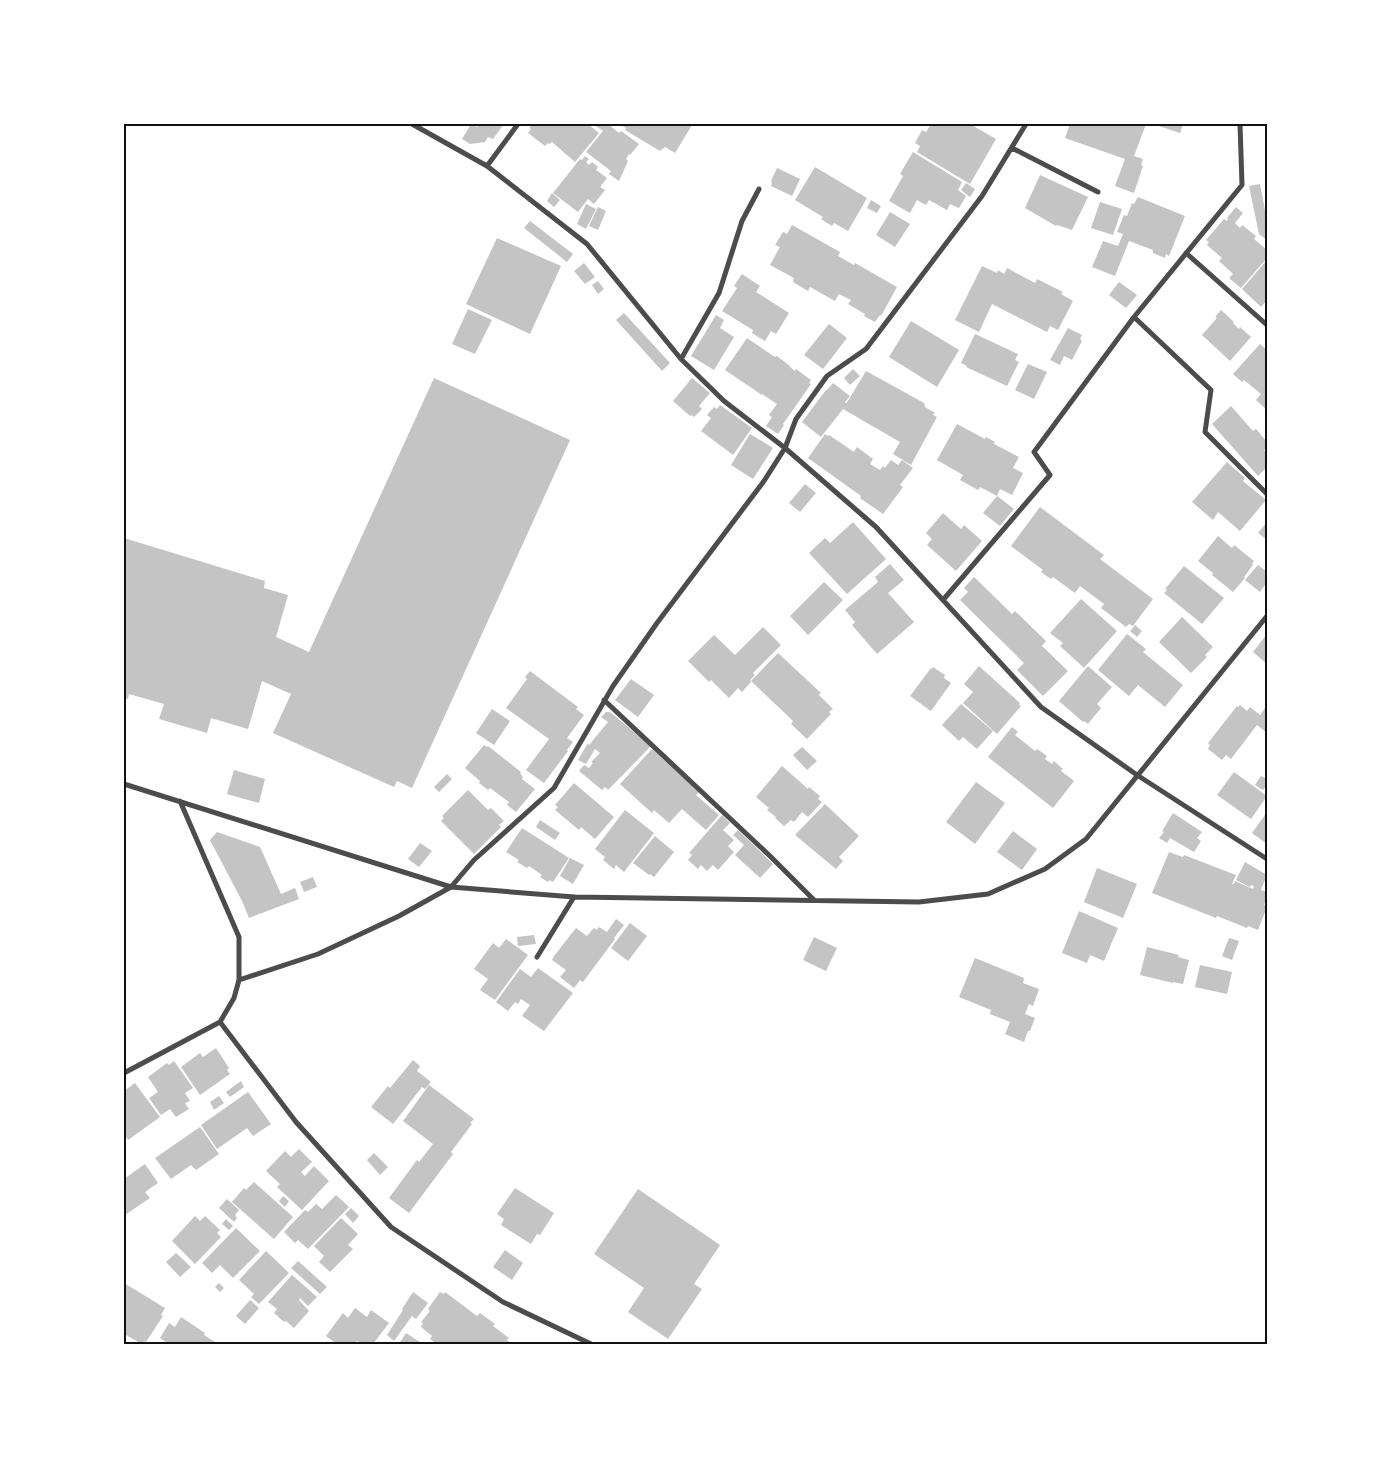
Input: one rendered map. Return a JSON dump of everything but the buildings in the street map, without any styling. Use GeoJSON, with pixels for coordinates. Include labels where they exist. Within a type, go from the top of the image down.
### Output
{"type":"FeatureCollection","features":[{"type":"Feature","properties":{"kind":"street"},"geometry":{"type":"LineString","coordinates":[[412,124],[488,166],[587,244],[681,359],[724,401],[785,448],[876,527],[1041,707],[1137,775],[1267,859]]}},
{"type":"Feature","properties":{"kind":"street"},"geometry":{"type":"LineString","coordinates":[[488,166],[518,124]]}},
{"type":"Feature","properties":{"kind":"street"},"geometry":{"type":"LineString","coordinates":[[239,980],[318,954],[399,916],[451,887],[474,860],[554,788],[613,686],[657,623],[764,481],[785,448],[796,419],[827,376],[866,349],[982,196],[1026,124]]}},
{"type":"Feature","properties":{"kind":"street"},"geometry":{"type":"LineString","coordinates":[[943,600],[1050,475],[1034,452],[1134,317],[1242,185],[1240,124]]}},
{"type":"Feature","properties":{"kind":"street"},"geometry":{"type":"LineString","coordinates":[[1012,148],[1098,192]]}},
{"type":"Feature","properties":{"kind":"street"},"geometry":{"type":"LineString","coordinates":[[681,359],[719,293],[742,221],[759,189]]}},
{"type":"Feature","properties":{"kind":"street"},"geometry":{"type":"LineString","coordinates":[[1186,253],[1267,325]]}},
{"type":"Feature","properties":{"kind":"street"},"geometry":{"type":"LineString","coordinates":[[1134,317],[1211,390],[1205,432],[1267,494]]}},
{"type":"Feature","properties":{"kind":"street"},"geometry":{"type":"LineString","coordinates":[[124,784],[451,887],[574,897],[919,902],[988,894],[1045,869],[1086,839],[1267,616]]}},
{"type":"Feature","properties":{"kind":"street"},"geometry":{"type":"LineString","coordinates":[[604,700],[814,900]]}},
{"type":"Feature","properties":{"kind":"street"},"geometry":{"type":"LineString","coordinates":[[124,1073],[220,1022],[234,998],[239,980],[239,937],[180,801]]}},
{"type":"Feature","properties":{"kind":"street"},"geometry":{"type":"LineString","coordinates":[[537,957],[574,897]]}},
{"type":"Feature","properties":{"kind":"street"},"geometry":{"type":"LineString","coordinates":[[220,1022],[296,1122],[391,1227],[503,1302],[591,1344]]}}]}
